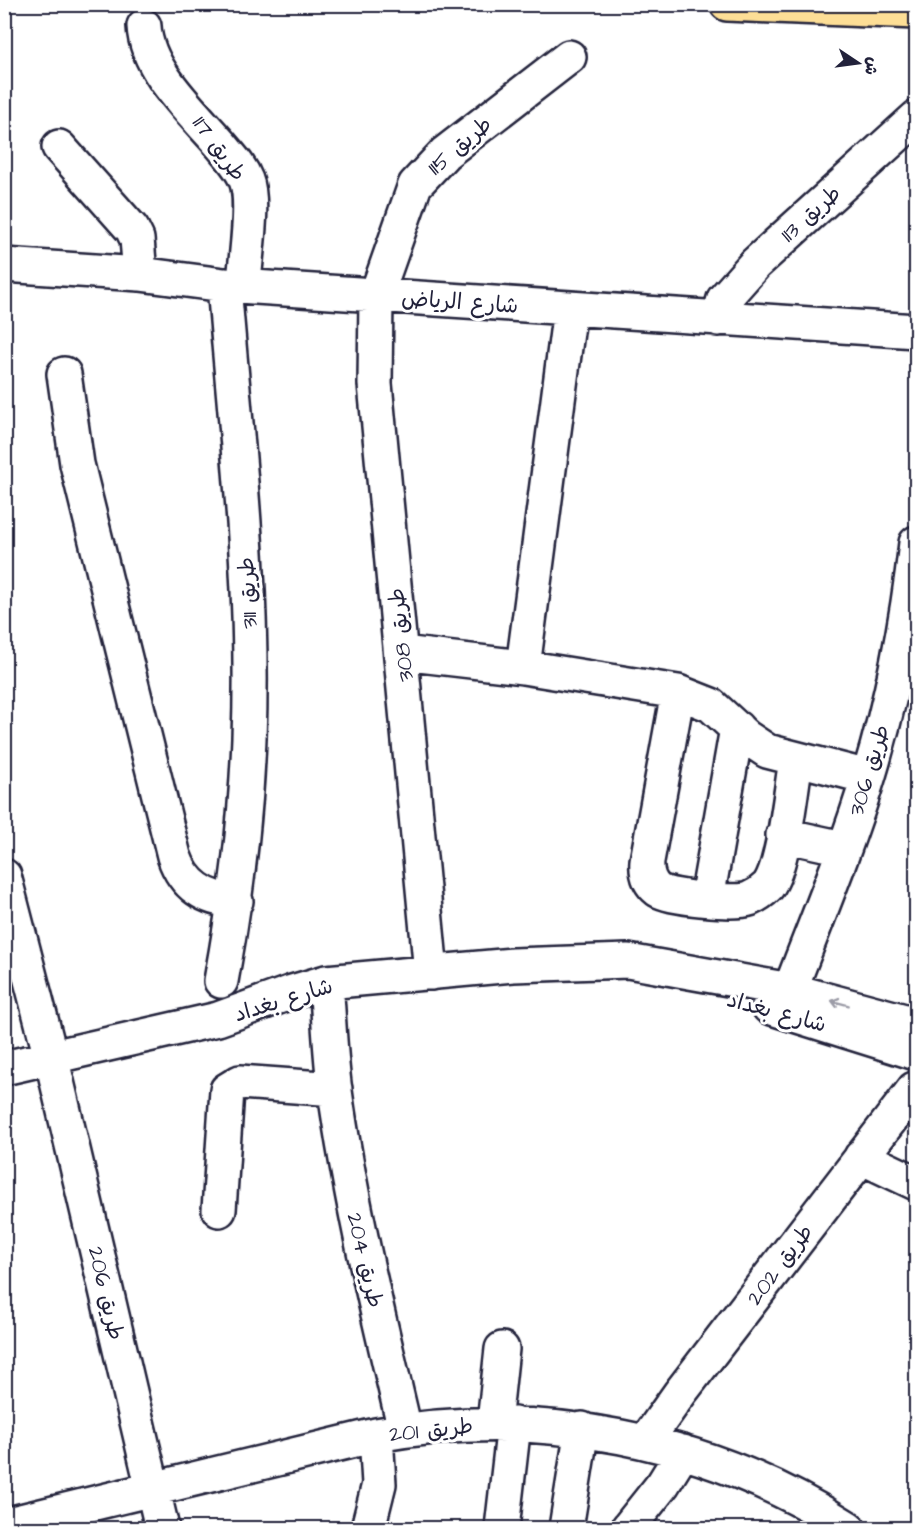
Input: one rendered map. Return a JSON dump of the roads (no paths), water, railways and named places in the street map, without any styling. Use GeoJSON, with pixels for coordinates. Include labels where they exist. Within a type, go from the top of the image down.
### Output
{"type":"FeatureCollection","features":[{"type":"Feature","properties":{"kind":"main road"},"geometry":{"type":"LineString","coordinates":[[727,4],[916,12]]}},
{"type":"Feature","properties":{"kind":"street","name":"طريق 117"},"geometry":{"type":"LineString","coordinates":[[144,26],[148,50],[157,68],[234,160],[246,179],[249,195],[234,285]]}},
{"type":"Feature","properties":{"kind":"street","name":"طريق 115"},"geometry":{"type":"LineString","coordinates":[[376,296],[415,185],[445,153],[569,57]]}},
{"type":"Feature","properties":{"kind":"street","name":"طريق 113"},"geometry":{"type":"LineString","coordinates":[[718,319],[724,299],[755,264],[916,118]]}},
{"type":"Feature","properties":{"kind":"street"},"geometry":{"type":"LineString","coordinates":[[59,147],[132,230],[137,239],[140,274]]}},
{"type":"Feature","properties":{"kind":"street","name":"شارع الرياض"},"geometry":{"type":"LineString","coordinates":[[4,265],[140,274],[234,285],[376,296],[916,331]]}},
{"type":"Feature","properties":{"kind":"street","name":"طريق 311"},"geometry":{"type":"LineString","coordinates":[[221,981],[236,901],[249,737],[249,634],[234,285]]}},
{"type":"Feature","properties":{"kind":"street","name":"طريق 308"},"geometry":{"type":"LineString","coordinates":[[376,296],[375,384],[431,974]]}},
{"type":"Feature","properties":{"kind":"street"},"geometry":{"type":"LineString","coordinates":[[523,667],[570,309]]}},
{"type":"Feature","properties":{"kind":"street"},"geometry":{"type":"LineString","coordinates":[[64,374],[77,464],[174,856],[184,877],[197,890],[212,898],[236,901]]}},
{"type":"Feature","properties":{"kind":"street","name":"طريق 306"},"geometry":{"type":"LineString","coordinates":[[790,990],[868,777],[913,602],[916,543]]}},
{"type":"Feature","properties":{"kind":"street"},"geometry":{"type":"LineString","coordinates":[[402,653],[523,667],[678,692],[711,705],[766,751],[868,777]]}},
{"type":"Feature","properties":{"kind":"street"},"geometry":{"type":"LineString","coordinates":[[678,692],[647,869],[652,884],[664,893],[738,901],[759,894],[773,876],[783,835],[796,760]]}},
{"type":"Feature","properties":{"kind":"street"},"geometry":{"type":"LineString","coordinates":[[707,899],[737,728]]}},
{"type":"Feature","properties":{"kind":"street"},"geometry":{"type":"LineString","coordinates":[[783,835],[843,848]]}},
{"type":"Feature","properties":{"kind":"street","name":"طريق 206"},"geometry":{"type":"LineString","coordinates":[[4,876],[51,1058],[162,1528]]}},
{"type":"Feature","properties":{"kind":"street","name":"شارع بغداد"},"geometry":{"type":"LineString","coordinates":[[603,962],[637,977],[744,1000],[896,1028]]}},
{"type":"Feature","properties":{"kind":"street","name":"شارع بغداد"},"geometry":{"type":"LineString","coordinates":[[4,1068],[218,1019],[326,982],[513,965],[603,962],[639,962],[790,990],[896,1028],[916,1053]]}},
{"type":"Feature","properties":{"kind":"street","name":"طريق 204"},"geometry":{"type":"LineString","coordinates":[[326,982],[335,1089],[391,1433],[368,1528]]}},
{"type":"Feature","properties":{"kind":"street"},"geometry":{"type":"LineString","coordinates":[[219,1210],[227,1090],[240,1082],[335,1089]]}},
{"type":"Feature","properties":{"kind":"street","name":"طريق 202"},"geometry":{"type":"LineString","coordinates":[[646,1441],[861,1157],[909,1106]]}},
{"type":"Feature","properties":{"kind":"street"},"geometry":{"type":"LineString","coordinates":[[861,1157],[916,1183]]}},
{"type":"Feature","properties":{"kind":"street"},"geometry":{"type":"LineString","coordinates":[[501,1528],[504,1424],[502,1350]]}},
{"type":"Feature","properties":{"kind":"street","name":"طريق 201"},"geometry":{"type":"LineString","coordinates":[[4,1525],[391,1433],[504,1424],[582,1429],[646,1441],[683,1452],[750,1477],[848,1528]]}},
{"type":"Feature","properties":{"kind":"street"},"geometry":{"type":"LineString","coordinates":[[566,1528],[582,1429]]}},
{"type":"Feature","properties":{"kind":"street"},"geometry":{"type":"LineString","coordinates":[[628,1528],[663,1484],[683,1452]]}}]}
